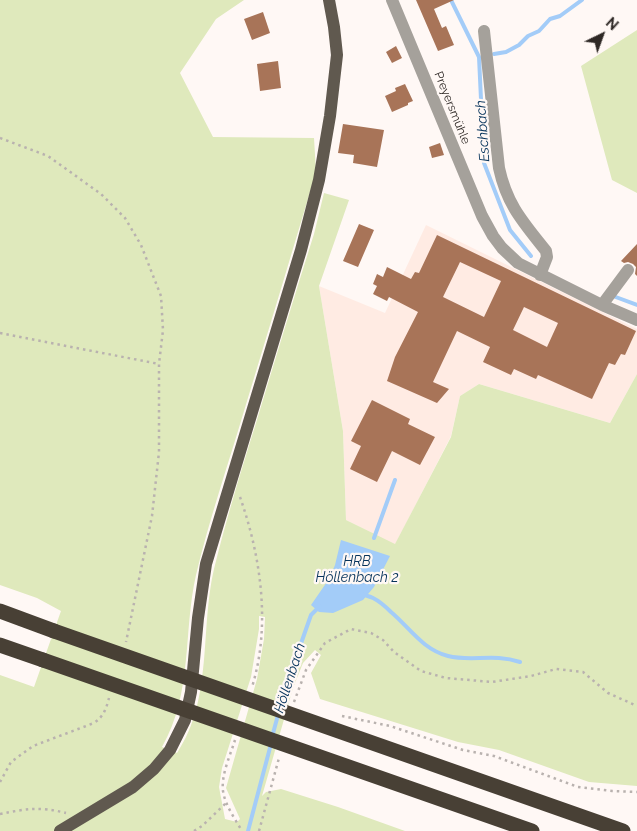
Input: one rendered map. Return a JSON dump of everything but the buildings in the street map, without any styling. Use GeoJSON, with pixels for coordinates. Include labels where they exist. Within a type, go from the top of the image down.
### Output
{"type":"FeatureCollection","features":[{"type":"Feature","properties":{"kind":"highway"},"geometry":{"type":"LineString","coordinates":[[0,611],[623,831]]}},
{"type":"Feature","properties":{"kind":"highway"},"geometry":{"type":"LineString","coordinates":[[0,645],[532,831]]}},
{"type":"Feature","properties":{"kind":"main road"},"geometry":{"type":"LineString","coordinates":[[60,831],[133,787],[154,769],[170,750],[185,720],[191,692],[198,618],[206,564],[312,208],[325,148],[337,55],[329,0]]}},
{"type":"Feature","properties":{"kind":"street","name":"Preyersmühle"},"geometry":{"type":"LineString","coordinates":[[392,0],[464,176],[487,226],[502,248],[518,263],[540,275],[637,320]]}},
{"type":"Feature","properties":{"kind":"street"},"geometry":{"type":"LineString","coordinates":[[484,31],[496,150],[503,187],[513,209],[546,252],[547,257],[540,275]]}},
{"type":"Feature","properties":{"kind":"street"},"geometry":{"type":"LineString","coordinates":[[602,305],[628,270]]}},
{"type":"Feature","properties":{"kind":"path"},"geometry":{"type":"LineString","coordinates":[[0,138],[48,156],[101,194],[125,218],[141,245],[161,296],[163,330],[159,364],[159,452],[153,507],[125,644]]}},
{"type":"Feature","properties":{"kind":"path"},"geometry":{"type":"LineString","coordinates":[[0,333],[159,364]]}},
{"type":"Feature","properties":{"kind":"path"},"geometry":{"type":"LineString","coordinates":[[232,477],[251,536],[261,595],[262,634],[258,662],[251,688]]}},
{"type":"Feature","properties":{"kind":"path"},"geometry":{"type":"LineString","coordinates":[[292,707],[306,670],[324,643],[351,629],[371,634],[383,640],[394,652],[421,672],[446,678],[492,682],[532,676],[556,669],[583,672],[608,693],[637,706]]}},
{"type":"Feature","properties":{"kind":"path"},"geometry":{"type":"LineString","coordinates":[[0,782],[11,762],[32,746],[94,723],[106,711],[111,692]]}},
{"type":"Feature","properties":{"kind":"path"},"geometry":{"type":"LineString","coordinates":[[341,716],[390,726],[463,750],[494,756],[578,787],[612,792],[637,792]]}},
{"type":"Feature","properties":{"kind":"path"},"geometry":{"type":"LineString","coordinates":[[237,735],[223,784],[223,791],[226,802],[242,831]]}},
{"type":"Feature","properties":{"kind":"path"},"geometry":{"type":"LineString","coordinates":[[259,831],[280,755]]}},
{"type":"Feature","properties":{"kind":"path"},"geometry":{"type":"LineString","coordinates":[[194,831],[202,826],[226,802]]}},
{"type":"Feature","properties":{"kind":"path"},"geometry":{"type":"LineString","coordinates":[[0,814],[18,809],[48,809],[66,813],[78,820]]}},
{"type":"Feature","properties":{"kind":"shaded area"},"geometry":{"type":"Polygon","coordinates":[[[426,225],[637,329],[637,374],[610,423],[479,384],[460,396],[451,436],[395,545],[346,520],[343,431],[319,286],[385,313],[426,225]]]}},
{"type":"Feature","properties":{"kind":"green space"},"geometry":{"type":"Polygon","coordinates":[[[0,0],[244,0],[216,19],[180,73],[213,137],[314,138],[316,172],[201,554],[192,597],[186,662],[179,705],[162,747],[177,753],[188,732],[196,710],[204,664],[207,616],[214,569],[239,477],[314,234],[324,193],[349,200],[319,286],[343,431],[346,520],[395,544],[451,437],[460,396],[479,384],[610,423],[637,374],[637,786],[589,782],[499,750],[458,742],[320,699],[311,673],[321,655],[315,650],[303,663],[293,688],[262,796],[266,792],[281,789],[405,831],[0,831],[0,675],[34,687],[61,611],[37,598],[0,585],[0,0]],[[259,616],[259,629],[251,677],[222,768],[219,787],[225,819],[237,822],[240,819],[226,788],[257,679],[264,639],[265,617],[259,616]]]}},
{"type":"Feature","properties":{"kind":"green space"},"geometry":{"type":"Polygon","coordinates":[[[637,30],[637,193],[612,180],[581,66],[637,30]]]}},
{"type":"Feature","properties":{"kind":"water","name":"HRB Höllenbach 2"},"geometry":{"type":"Polygon","coordinates":[[[341,540],[390,556],[374,587],[363,600],[333,613],[319,612],[311,605],[329,579],[335,565],[341,540]]]}},
{"type":"Feature","properties":{"kind":"waterway","name":"Eschbach"},"geometry":{"type":"LineString","coordinates":[[451,0],[479,57],[484,163],[510,230],[531,256]]}},
{"type":"Feature","properties":{"kind":"waterway"},"geometry":{"type":"LineString","coordinates":[[494,54],[506,52],[519,45],[528,36],[539,31],[550,19],[560,16],[582,0]]}},
{"type":"Feature","properties":{"kind":"waterway","name":"Eschbach"},"geometry":{"type":"LineString","coordinates":[[613,296],[637,305]]}},
{"type":"Feature","properties":{"kind":"waterway","name":"Höllenbach"},"geometry":{"type":"LineString","coordinates":[[374,538],[395,480]]}},
{"type":"Feature","properties":{"kind":"waterway"},"geometry":{"type":"LineString","coordinates":[[362,594],[380,602],[417,637],[439,653],[457,658],[501,658],[520,662]]}},
{"type":"Feature","properties":{"kind":"waterway","name":"Höllenbach"},"geometry":{"type":"LineString","coordinates":[[280,708],[311,615],[320,606]]}},
{"type":"Feature","properties":{"kind":"waterway","name":"Höllenbach"},"geometry":{"type":"LineString","coordinates":[[272,737],[278,715]]}},
{"type":"Feature","properties":{"kind":"waterway","name":"Höllenbach"},"geometry":{"type":"LineString","coordinates":[[248,831],[271,744]]}}]}
